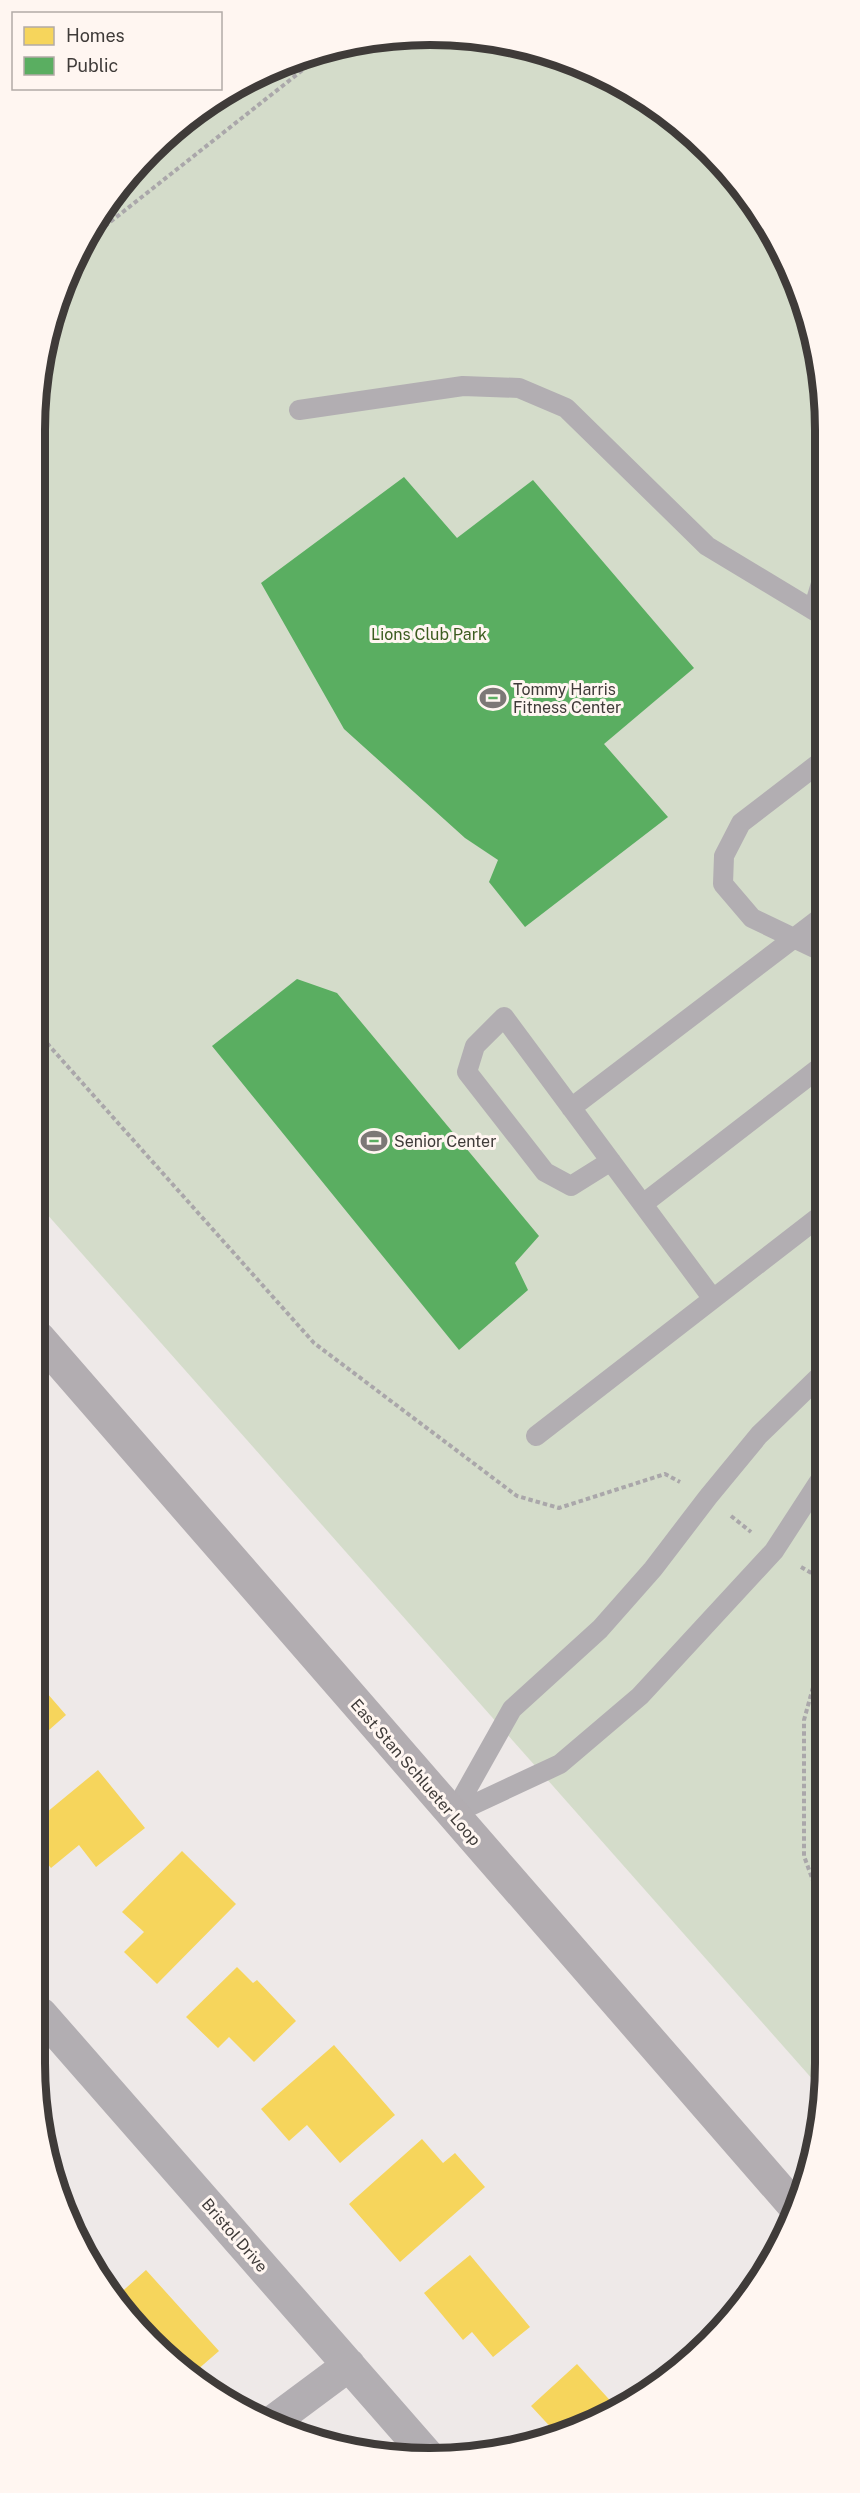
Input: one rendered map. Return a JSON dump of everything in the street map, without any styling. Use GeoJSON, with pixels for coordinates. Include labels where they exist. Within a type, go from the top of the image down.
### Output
{"type":"FeatureCollection","features":[{"type":"Feature","properties":{"kind":"main road","name":"East Stan Schlueter Loop"},"geometry":{"type":"LineString","coordinates":[[45,1345],[790,2201]]}},
{"type":"Feature","properties":{"kind":"street","name":"Bristol Drive"},"geometry":{"type":"LineString","coordinates":[[45,2017],[421,2448]]}},
{"type":"Feature","properties":{"kind":"street"},"geometry":{"type":"LineString","coordinates":[[278,2417],[349,2365]]}},
{"type":"Feature","properties":{"kind":"lane"},"geometry":{"type":"LineString","coordinates":[[299,410],[463,386],[519,388],[566,408],[707,546],[815,611]]}},
{"type":"Feature","properties":{"kind":"lane"},"geometry":{"type":"LineString","coordinates":[[815,766],[741,822],[724,856],[723,884],[752,918],[815,948]]}},
{"type":"Feature","properties":{"kind":"lane"},"geometry":{"type":"LineString","coordinates":[[571,1108],[815,922]]}},
{"type":"Feature","properties":{"kind":"lane"},"geometry":{"type":"LineString","coordinates":[[611,1161],[571,1186],[544,1172],[467,1072],[475,1046],[504,1017],[571,1108],[611,1161],[643,1204],[713,1299]]}},
{"type":"Feature","properties":{"kind":"lane"},"geometry":{"type":"LineString","coordinates":[[643,1204],[815,1072]]}},
{"type":"Feature","properties":{"kind":"lane"},"geometry":{"type":"LineString","coordinates":[[536,1436],[815,1221]]}},
{"type":"Feature","properties":{"kind":"lane"},"geometry":{"type":"LineString","coordinates":[[453,1814],[512,1708],[600,1629],[653,1569],[759,1435],[815,1381]]}},
{"type":"Feature","properties":{"kind":"lane"},"geometry":{"type":"LineString","coordinates":[[453,1814],[560,1764],[640,1696],[774,1551],[815,1487]]}},
{"type":"Feature","properties":{"kind":"path"},"geometry":{"type":"LineString","coordinates":[[103,228],[311,64]]}},
{"type":"Feature","properties":{"kind":"path"},"geometry":{"type":"LineString","coordinates":[[45,1041],[314,1343],[517,1496],[559,1508],[665,1474],[708,1497],[774,1551],[815,1575]]}},
{"type":"Feature","properties":{"kind":"path"},"geometry":{"type":"LineString","coordinates":[[815,1680],[804,1720],[804,1856],[815,1886]]}},
{"type":"Feature","properties":{"kind":"green space","name":"Lions Club Park"},"geometry":{"type":"Polygon","coordinates":[[[430,45],[505,52],[554,65],[577,74],[644,110],[702,158],[750,216],[786,283],[795,306],[808,355],[815,430],[814,2081],[45,1212],[45,430],[48,380],[58,330],[74,283],[110,216],[141,176],[176,141],[216,110],[260,85],[306,65],[355,52],[430,45]]]}},
{"type":"Feature","properties":{"kind":"building: Homes"},"geometry":{"type":"Polygon","coordinates":[[[45,1691],[66,1715],[45,1734],[45,1691]]]}},
{"type":"Feature","properties":{"kind":"building: Homes"},"geometry":{"type":"Polygon","coordinates":[[[98,1770],[145,1828],[96,1867],[79,1845],[51,1868],[45,1861],[45,1814],[98,1770]]]}},
{"type":"Feature","properties":{"kind":"building: Homes"},"geometry":{"type":"Polygon","coordinates":[[[182,1851],[236,1904],[157,1984],[124,1952],[144,1932],[122,1912],[182,1851]]]}},
{"type":"Feature","properties":{"kind":"building: Homes"},"geometry":{"type":"Polygon","coordinates":[[[237,1967],[253,1983],[257,1980],[296,2021],[254,2062],[229,2037],[218,2048],[186,2017],[237,1967]]]}},
{"type":"Feature","properties":{"kind":"building: Homes"},"geometry":{"type":"Polygon","coordinates":[[[334,2045],[395,2115],[340,2163],[307,2125],[289,2141],[261,2109],[334,2045]]]}},
{"type":"Feature","properties":{"kind":"building: Homes"},"geometry":{"type":"Polygon","coordinates":[[[422,2139],[443,2163],[455,2153],[485,2187],[400,2262],[349,2204],[422,2139]]]}},
{"type":"Feature","properties":{"kind":"building: Homes"},"geometry":{"type":"Polygon","coordinates":[[[470,2255],[530,2327],[493,2357],[472,2332],[463,2340],[424,2293],[470,2255]]]}},
{"type":"Feature","properties":{"kind":"building: Homes"},"geometry":{"type":"Polygon","coordinates":[[[146,2270],[219,2351],[198,2369],[158,2335],[121,2292],[146,2270]]]}},
{"type":"Feature","properties":{"kind":"building: Homes"},"geometry":{"type":"Polygon","coordinates":[[[577,2364],[611,2402],[552,2429],[531,2406],[577,2364]]]}},
{"type":"Feature","properties":{"kind":"building: Public","name":"Tommy Harris Fitness Center"},"geometry":{"type":"Polygon","coordinates":[[[404,477],[457,538],[533,480],[694,668],[604,744],[668,817],[525,927],[489,882],[498,860],[465,838],[344,729],[261,583],[404,477]]]}},
{"type":"Feature","properties":{"kind":"building: Public","name":"Senior Center"},"geometry":{"type":"Polygon","coordinates":[[[297,979],[337,993],[539,1236],[515,1263],[528,1290],[459,1350],[212,1046],[297,979]]]}},
{"type":"Feature","properties":{"kind":"place","name":"Tommy Harris Fitness Center"},"geometry":{"type":"Point","coordinates":[493,698]}},
{"type":"Feature","properties":{"kind":"place","name":"Senior Center"},"geometry":{"type":"Point","coordinates":[374,1141]}}]}
